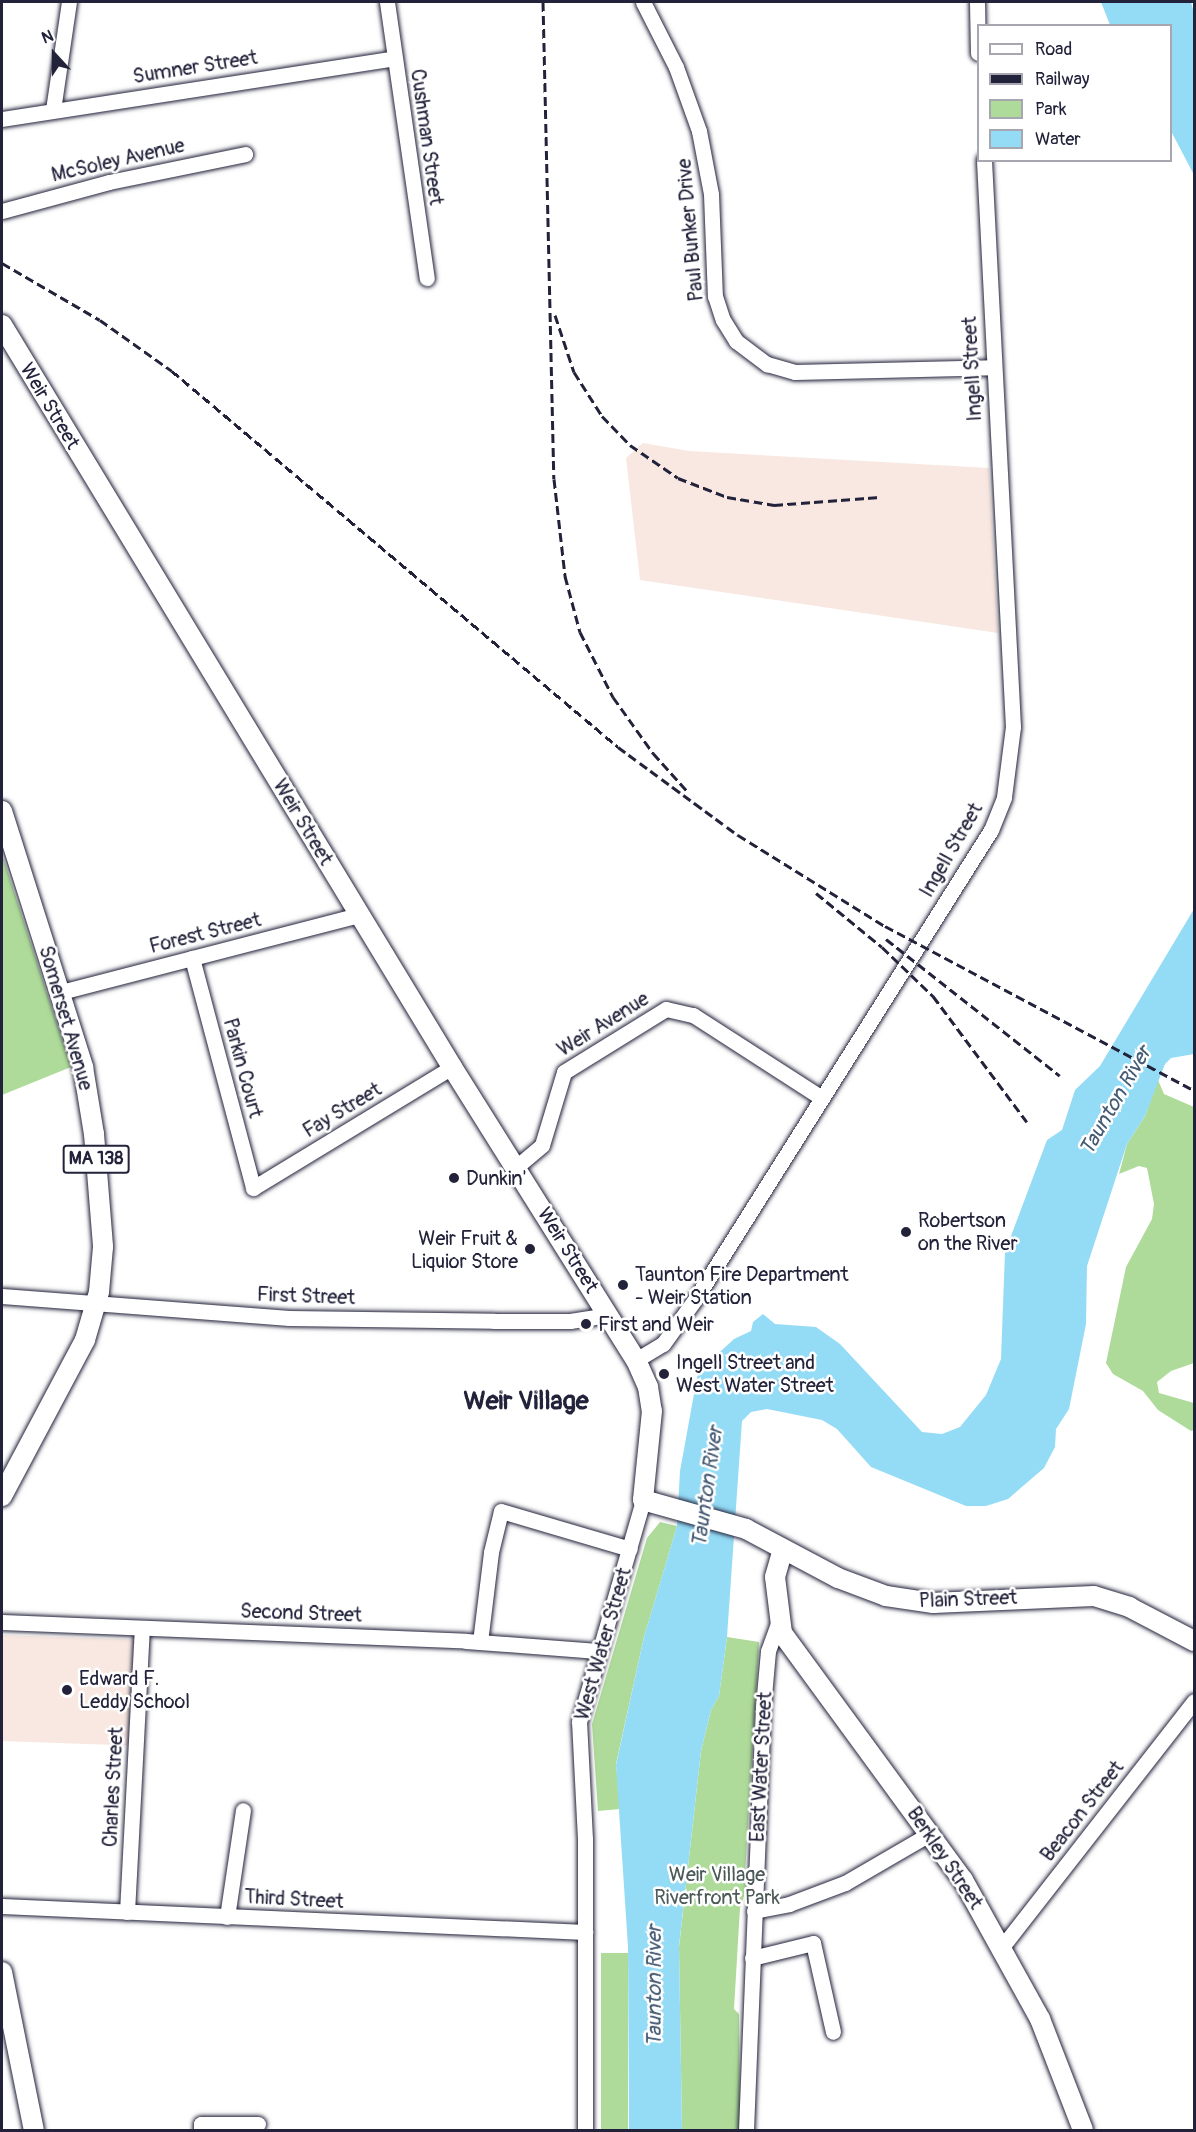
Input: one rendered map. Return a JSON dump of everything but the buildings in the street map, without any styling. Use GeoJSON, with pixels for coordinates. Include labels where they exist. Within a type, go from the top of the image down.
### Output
{"type":"FeatureCollection","features":[{"type":"Feature","properties":{"kind":"main road","name":"Weir Street"},"geometry":{"type":"LineString","coordinates":[[2,325],[452,1067],[609,1315]]}},
{"type":"Feature","properties":{"kind":"main road","name":"Somerset Avenue"},"geometry":{"type":"LineString","coordinates":[[2,811],[81,1059],[92,1119],[103,1240],[97,1302],[78,1355],[2,1496]]}},
{"type":"Feature","properties":{"kind":"main road","name":"West Water Street"},"geometry":{"type":"LineString","coordinates":[[609,1315],[636,1360],[648,1387],[652,1417],[643,1500]]}},
{"type":"Feature","properties":{"kind":"main road","name":"Plain Street"},"geometry":{"type":"LineString","coordinates":[[643,1500],[738,1527],[862,1588],[909,1601],[949,1603],[1081,1595],[1106,1598],[1194,1641]]}},
{"type":"Feature","properties":{"kind":"main road","name":"East Water Street"},"geometry":{"type":"LineString","coordinates":[[777,1614],[776,1565],[790,1552]]}},
{"type":"Feature","properties":{"kind":"main road","name":"Berkley Street"},"geometry":{"type":"LineString","coordinates":[[777,1614],[793,1650],[931,1833],[1002,1947],[1049,2038],[1083,2130]]}},
{"type":"Feature","properties":{"kind":"main road"},"geometry":{"type":"LineString","coordinates":[[2,1972],[34,2130]]}},
{"type":"Feature","properties":{"kind":"street"},"geometry":{"type":"LineString","coordinates":[[53,110],[69,2]]}},
{"type":"Feature","properties":{"kind":"street","name":"Cushman Street"},"geometry":{"type":"LineString","coordinates":[[387,2],[427,278]]}},
{"type":"Feature","properties":{"kind":"street","name":"Paul Bunker Drive"},"geometry":{"type":"LineString","coordinates":[[643,2],[676,67],[699,131],[711,194],[715,296],[723,320],[736,341],[767,364],[795,372],[993,367]]}},
{"type":"Feature","properties":{"kind":"street"},"geometry":{"type":"LineString","coordinates":[[977,2],[977,24]]}},
{"type":"Feature","properties":{"kind":"street","name":"Sumner Street"},"geometry":{"type":"LineString","coordinates":[[2,118],[394,58]]}},
{"type":"Feature","properties":{"kind":"street","name":"McSoley Avenue"},"geometry":{"type":"LineString","coordinates":[[2,211],[109,182],[245,154]]}},
{"type":"Feature","properties":{"kind":"street","name":"Ingell Street"},"geometry":{"type":"LineString","coordinates":[[636,1360],[670,1336],[991,830],[1007,786],[1013,727],[984,162]]}},
{"type":"Feature","properties":{"kind":"street","name":"Forest Street"},"geometry":{"type":"LineString","coordinates":[[61,992],[359,915]]}},
{"type":"Feature","properties":{"kind":"street","name":"Parkin Court"},"geometry":{"type":"LineString","coordinates":[[192,958],[253,1188]]}},
{"type":"Feature","properties":{"kind":"street","name":"Weir Avenue"},"geometry":{"type":"LineString","coordinates":[[516,1168],[542,1145],[564,1072],[666,1009],[693,1015],[822,1098]]}},
{"type":"Feature","properties":{"kind":"street","name":"Fay Street"},"geometry":{"type":"LineString","coordinates":[[253,1188],[452,1067]]}},
{"type":"Feature","properties":{"kind":"street","name":"First Street"},"geometry":{"type":"LineString","coordinates":[[2,1296],[289,1318],[494,1322],[570,1321],[609,1315]]}},
{"type":"Feature","properties":{"kind":"street","name":"West Water Street"},"geometry":{"type":"LineString","coordinates":[[585,2130],[585,1831],[578,1730],[581,1706],[643,1500]]}},
{"type":"Feature","properties":{"kind":"street"},"geometry":{"type":"LineString","coordinates":[[480,1642],[491,1552],[501,1511],[630,1549]]}},
{"type":"Feature","properties":{"kind":"street","name":"East Water Street"},"geometry":{"type":"LineString","coordinates":[[746,2130],[767,1658],[777,1614]]}},
{"type":"Feature","properties":{"kind":"street","name":"Second Street"},"geometry":{"type":"LineString","coordinates":[[2,1622],[480,1642],[598,1651]]}},
{"type":"Feature","properties":{"kind":"street","name":"Charles Street"},"geometry":{"type":"LineString","coordinates":[[127,1912],[142,1628]]}},
{"type":"Feature","properties":{"kind":"street","name":"Beacon Street"},"geometry":{"type":"LineString","coordinates":[[1002,1947],[1194,1701]]}},
{"type":"Feature","properties":{"kind":"street"},"geometry":{"type":"LineString","coordinates":[[227,1917],[243,1810]]}},
{"type":"Feature","properties":{"kind":"street"},"geometry":{"type":"LineString","coordinates":[[754,1911],[789,1904],[845,1883],[931,1833]]}},
{"type":"Feature","properties":{"kind":"street","name":"Third Street"},"geometry":{"type":"LineString","coordinates":[[2,1906],[585,1932]]}},
{"type":"Feature","properties":{"kind":"street"},"geometry":{"type":"LineString","coordinates":[[752,1958],[813,1943],[833,2032]]}},
{"type":"Feature","properties":{"kind":"street"},"geometry":{"type":"LineString","coordinates":[[201,2130],[201,2124],[258,2124]]}},
{"type":"Feature","properties":{"kind":"shaded area"},"geometry":{"type":"Polygon","coordinates":[[[643,443],[689,451],[989,468],[998,633],[640,580],[626,458],[643,443]]]}},
{"type":"Feature","properties":{"kind":"shaded area","name":"Edward F. Leddy School"},"geometry":{"type":"Polygon","coordinates":[[[2,1635],[134,1640],[130,1746],[2,1741],[2,1635]]]}},
{"type":"Feature","properties":{"kind":"green space"},"geometry":{"type":"Polygon","coordinates":[[[2,854],[71,1067],[2,1095],[2,854]]]}},
{"type":"Feature","properties":{"kind":"green space"},"geometry":{"type":"Polygon","coordinates":[[[1158,1080],[1164,1094],[1194,1107],[1194,1363],[1171,1371],[1157,1382],[1159,1393],[1194,1403],[1194,1430],[1191,1431],[1158,1410],[1143,1391],[1113,1374],[1106,1363],[1126,1267],[1152,1219],[1154,1204],[1147,1168],[1139,1166],[1119,1174],[1127,1144],[1145,1116],[1158,1080]]]}},
{"type":"Feature","properties":{"kind":"green space"},"geometry":{"type":"Polygon","coordinates":[[[660,1522],[677,1526],[644,1637],[616,1764],[620,1809],[598,1811],[592,1724],[647,1538],[660,1522]]]}},
{"type":"Feature","properties":{"kind":"green space","name":"Weir Village Riverfront Park"},"geometry":{"type":"Polygon","coordinates":[[[727,1637],[759,1642],[745,1874],[749,1881],[740,1908],[734,2009],[739,2014],[740,2130],[682,2130],[679,1947],[701,1751],[711,1710],[719,1696],[727,1637]]]}},
{"type":"Feature","properties":{"kind":"green space","name":"Weir Village Riverfront Park"},"geometry":{"type":"Polygon","coordinates":[[[601,1953],[628,1953],[628,2130],[601,2130],[601,1953]]]}},
{"type":"Feature","properties":{"kind":"water"},"geometry":{"type":"Polygon","coordinates":[[[1101,2],[1191,2],[1194,13],[1194,175],[1172,133],[1172,24],[1110,24],[1101,2]]]}},
{"type":"Feature","properties":{"kind":"water","name":"Taunton River"},"geometry":{"type":"Polygon","coordinates":[[[1194,909],[1194,1054],[1171,1058],[1165,1064],[1145,1116],[1127,1144],[1087,1266],[1086,1324],[1069,1409],[1056,1429],[1055,1447],[1044,1468],[1008,1499],[986,1506],[966,1506],[871,1467],[837,1429],[822,1420],[767,1409],[751,1412],[742,1421],[727,1637],[719,1696],[711,1710],[701,1751],[679,1946],[682,2130],[629,2130],[628,1947],[616,1765],[644,1637],[677,1526],[680,1471],[698,1372],[734,1339],[751,1331],[753,1322],[763,1314],[775,1324],[816,1327],[840,1344],[922,1432],[942,1434],[960,1427],[986,1395],[1001,1359],[1005,1252],[1047,1140],[1062,1130],[1075,1090],[1100,1066],[1194,909]]]}},
{"type":"Feature","properties":{"kind":"railway"},"geometry":{"type":"LineString","coordinates":[[543,2],[554,479],[565,576],[580,632],[613,697],[653,753],[688,792]]}},
{"type":"Feature","properties":{"kind":"railway"},"geometry":{"type":"LineString","coordinates":[[2,263],[100,320],[172,371],[618,747],[738,835],[885,926],[1194,1090]]}},
{"type":"Feature","properties":{"kind":"railway"},"geometry":{"type":"LineString","coordinates":[[555,315],[574,372],[602,416],[630,445],[678,478],[727,497],[774,505],[880,497]]}},
{"type":"Feature","properties":{"kind":"railway"},"geometry":{"type":"LineString","coordinates":[[816,893],[882,947],[933,996],[1027,1122]]}},
{"type":"Feature","properties":{"kind":"railway"},"geometry":{"type":"LineString","coordinates":[[886,939],[1060,1076]]}},
{"type":"Feature","properties":{"kind":"place","name":"Dunkin'"},"geometry":{"type":"Point","coordinates":[454,1178]}},
{"type":"Feature","properties":{"kind":"place","name":"Robertson on the River"},"geometry":{"type":"Point","coordinates":[906,1232]}},
{"type":"Feature","properties":{"kind":"place","name":"Weir Fruit & Liquior Store"},"geometry":{"type":"Point","coordinates":[530,1249]}},
{"type":"Feature","properties":{"kind":"place","name":"Taunton Fire Department - Weir Station"},"geometry":{"type":"Point","coordinates":[623,1285]}},
{"type":"Feature","properties":{"kind":"place","name":"First and Weir"},"geometry":{"type":"Point","coordinates":[586,1324]}},
{"type":"Feature","properties":{"kind":"place","name":"Ingell Street and West Water Street"},"geometry":{"type":"Point","coordinates":[664,1374]}},
{"type":"Feature","properties":{"kind":"place","name":"Edward F. Leddy School"},"geometry":{"type":"Point","coordinates":[67,1690]}},
{"type":"Feature","properties":{"kind":"district","name":"Weir Village"},"geometry":{"type":"Point","coordinates":[526,1402]}}]}
